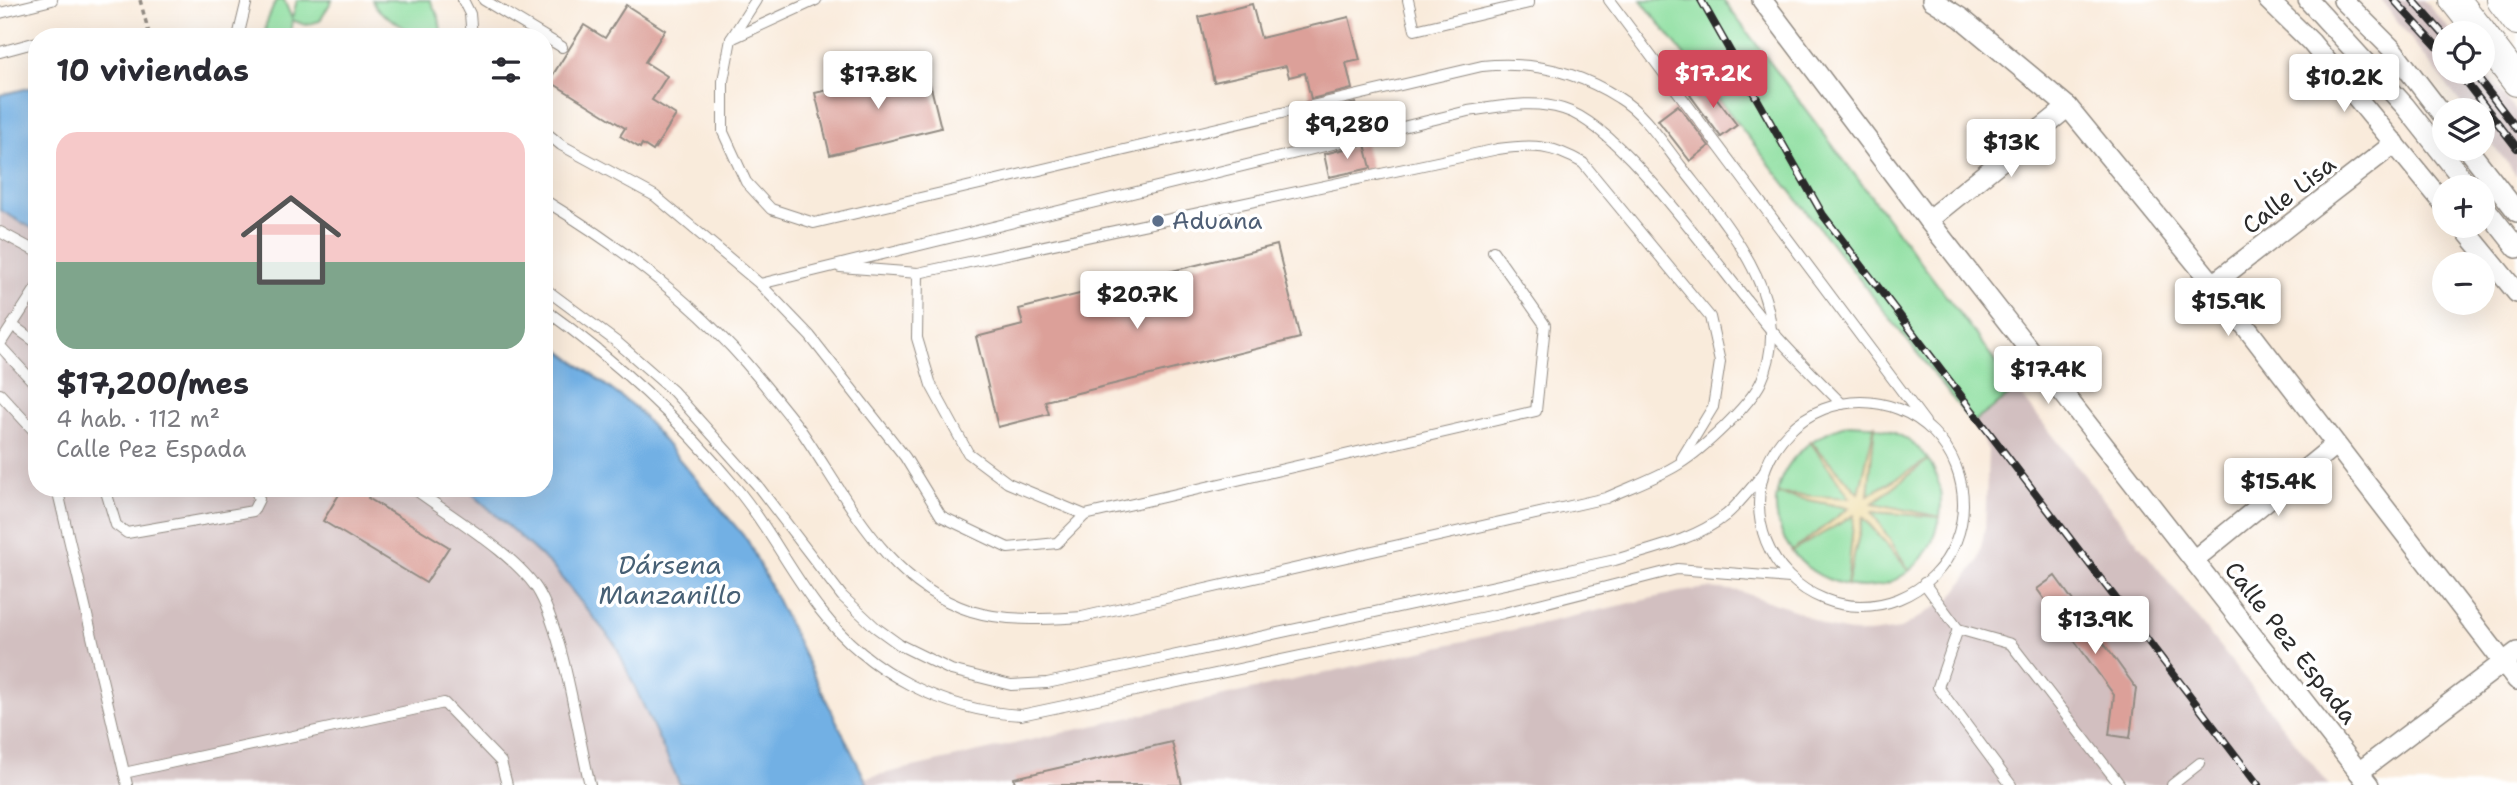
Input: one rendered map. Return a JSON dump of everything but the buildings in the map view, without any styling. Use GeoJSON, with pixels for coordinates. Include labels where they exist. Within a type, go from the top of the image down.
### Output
{"type":"FeatureCollection","features":[{"type":"Feature","properties":{"kind":"main road"},"geometry":{"type":"LineString","coordinates":[[2455,0],[2471,21]]}},
{"type":"Feature","properties":{"kind":"main road"},"geometry":{"type":"LineString","coordinates":[[2502,0],[2517,20]]}},
{"type":"Feature","properties":{"kind":"main road"},"geometry":{"type":"LineString","coordinates":[[2495,52],[2517,80]]}},
{"type":"Feature","properties":{"kind":"street","name":"Calle Pez Espada"},"geometry":{"type":"LineString","coordinates":[[1762,0],[1928,220],[2364,779]]}},
{"type":"Feature","properties":{"kind":"street"},"geometry":{"type":"LineString","coordinates":[[1932,0],[1961,18],[2068,107],[2213,284],[2335,445],[2510,657],[2517,680]]}},
{"type":"Feature","properties":{"kind":"street"},"geometry":{"type":"LineString","coordinates":[[2268,0],[2311,42],[2432,189]]}},
{"type":"Feature","properties":{"kind":"street"},"geometry":{"type":"LineString","coordinates":[[2308,0],[2405,106],[2460,175]]}},
{"type":"Feature","properties":{"kind":"street"},"geometry":{"type":"LineString","coordinates":[[2343,0],[2392,49],[2432,101]]}},
{"type":"Feature","properties":{"kind":"street"},"geometry":{"type":"LineString","coordinates":[[1928,220],[2068,107]]}},
{"type":"Feature","properties":{"kind":"street","name":"Calle Lisa"},"geometry":{"type":"LineString","coordinates":[[2213,284],[2395,144]]}},
{"type":"Feature","properties":{"kind":"street"},"geometry":{"type":"LineString","coordinates":[[2477,161],[2517,212]]}},
{"type":"Feature","properties":{"kind":"street"},"geometry":{"type":"LineString","coordinates":[[2495,220],[2517,248]]}},
{"type":"Feature","properties":{"kind":"street"},"geometry":{"type":"LineString","coordinates":[[2472,238],[2517,293]]}},
{"type":"Feature","properties":{"kind":"street"},"geometry":{"type":"LineString","coordinates":[[2195,559],[2335,445]]}},
{"type":"Feature","properties":{"kind":"street"},"geometry":{"type":"LineString","coordinates":[[2364,779],[2510,657]]}},
{"type":"Feature","properties":{"kind":"lane"},"geometry":{"type":"LineString","coordinates":[[0,13],[52,0]]}},
{"type":"Feature","properties":{"kind":"lane"},"geometry":{"type":"LineString","coordinates":[[240,28],[247,0]]}},
{"type":"Feature","properties":{"kind":"lane"},"geometry":{"type":"LineString","coordinates":[[463,0],[470,14],[471,28]]}},
{"type":"Feature","properties":{"kind":"lane"},"geometry":{"type":"LineString","coordinates":[[485,0],[531,28]]}},
{"type":"Feature","properties":{"kind":"lane"},"geometry":{"type":"LineString","coordinates":[[553,206],[596,232],[672,290],[745,362],[799,429],[848,506],[882,550],[921,587],[971,611],[1026,620],[1082,617],[1606,498],[1679,464],[1729,422],[1761,382],[1772,332],[1759,280],[1728,226],[1647,123],[1620,99],[1579,78],[1544,67],[1514,63],[1482,66],[814,223],[771,209],[746,181],[723,132],[723,81],[731,39],[756,0]]}},
{"type":"Feature","properties":{"kind":"lane"},"geometry":{"type":"LineString","coordinates":[[731,39],[816,0]]}},
{"type":"Feature","properties":{"kind":"lane"},"geometry":{"type":"LineString","coordinates":[[1408,0],[1415,30],[1529,3],[1529,0]]}},
{"type":"Feature","properties":{"kind":"lane"},"geometry":{"type":"LineString","coordinates":[[1609,0],[1950,453],[1961,483],[1963,515],[1954,546],[1937,573],[1911,593],[1881,604],[1849,606],[1817,596],[1790,578],[1772,556],[1761,530],[1758,502],[1763,474],[1774,449],[1792,428],[1815,412],[1842,404],[1873,403],[1903,411],[1930,428]]}},
{"type":"Feature","properties":{"kind":"lane"},"geometry":{"type":"LineString","coordinates":[[553,42],[562,47]]}},
{"type":"Feature","properties":{"kind":"lane"},"geometry":{"type":"LineString","coordinates":[[0,52],[28,44]]}},
{"type":"Feature","properties":{"kind":"lane"},"geometry":{"type":"LineString","coordinates":[[760,284],[1468,111],[1532,103],[1564,109],[1589,122],[1638,165],[1772,332],[1842,404]]}},
{"type":"Feature","properties":{"kind":"lane"},"geometry":{"type":"LineString","coordinates":[[553,138],[655,196],[760,284],[810,336],[905,457],[941,516],[1008,548],[1057,543],[1085,515],[1536,411],[1545,325],[1493,251]]}},
{"type":"Feature","properties":{"kind":"lane"},"geometry":{"type":"LineString","coordinates":[[830,267],[918,274],[1498,149],[1529,145],[1559,149],[1583,163],[1710,317],[1720,362],[1713,407],[1679,464]]}},
{"type":"Feature","properties":{"kind":"lane"},"geometry":{"type":"LineString","coordinates":[[0,232],[28,246]]}},
{"type":"Feature","properties":{"kind":"lane"},"geometry":{"type":"LineString","coordinates":[[918,274],[917,338],[931,385],[968,453],[1008,483],[1085,515]]}},
{"type":"Feature","properties":{"kind":"lane"},"geometry":{"type":"LineString","coordinates":[[553,295],[618,343],[673,391],[757,485],[856,612],[900,645],[939,664],[977,678],[1012,685],[1047,683],[1615,560],[1702,530],[1726,515],[1763,474]]}},
{"type":"Feature","properties":{"kind":"lane"},"geometry":{"type":"LineString","coordinates":[[28,302],[0,345],[28,376]]}},
{"type":"Feature","properties":{"kind":"lane"},"geometry":{"type":"LineString","coordinates":[[553,316],[633,377],[687,431],[739,491],[777,542],[819,610],[840,633],[890,674],[946,701],[972,709],[1021,715],[1504,613],[1677,569],[1767,574],[1790,578]]}},
{"type":"Feature","properties":{"kind":"lane"},"geometry":{"type":"LineString","coordinates":[[12,325],[28,337]]}},
{"type":"Feature","properties":{"kind":"lane"},"geometry":{"type":"LineString","coordinates":[[0,394],[28,424]]}},
{"type":"Feature","properties":{"kind":"lane"},"geometry":{"type":"LineString","coordinates":[[59,497],[127,785]]}},
{"type":"Feature","properties":{"kind":"lane"},"geometry":{"type":"LineString","coordinates":[[108,497],[116,525],[127,533],[253,511],[258,497]]}},
{"type":"Feature","properties":{"kind":"lane"},"geometry":{"type":"LineString","coordinates":[[425,497],[514,563],[539,593],[556,637],[590,785]]}},
{"type":"Feature","properties":{"kind":"lane"},"geometry":{"type":"LineString","coordinates":[[1924,583],[1958,629],[2011,643],[2120,785]]}},
{"type":"Feature","properties":{"kind":"lane"},"geometry":{"type":"LineString","coordinates":[[1958,629],[1938,687],[2011,785]]}},
{"type":"Feature","properties":{"kind":"lane"},"geometry":{"type":"LineString","coordinates":[[124,773],[444,703],[502,762],[507,785]]}},
{"type":"Feature","properties":{"kind":"lane"},"geometry":{"type":"LineString","coordinates":[[2172,785],[2200,763]]}},
{"type":"Feature","properties":{"kind":"path"},"geometry":{"type":"LineString","coordinates":[[139,0],[148,28]]}},
{"type":"Feature","properties":{"kind":"shaded area"},"geometry":{"type":"Polygon","coordinates":[[[2381,0],[2423,0],[2442,21],[2432,21],[2432,66],[2381,0]]]}},
{"type":"Feature","properties":{"kind":"shaded area"},"geometry":{"type":"Polygon","coordinates":[[[2446,84],[2494,84],[2517,114],[2517,176],[2495,148],[2495,98],[2457,98],[2446,84]]]}},
{"type":"Feature","properties":{"kind":"shaded area"},"geometry":{"type":"Polygon","coordinates":[[[0,210],[28,226],[28,497],[476,497],[551,565],[615,644],[680,785],[0,785],[0,210]]]}},
{"type":"Feature","properties":{"kind":"shaded area"},"geometry":{"type":"Polygon","coordinates":[[[2017,390],[2329,785],[868,785],[865,778],[1679,592],[1709,588],[1739,591],[1797,611],[1829,628],[1862,634],[1900,629],[1952,597],[1978,561],[1985,528],[1988,450],[1972,423],[2017,390]]]}},
{"type":"Feature","properties":{"kind":"green space"},"geometry":{"type":"Polygon","coordinates":[[[276,0],[284,0],[292,19],[297,0],[332,0],[320,21],[305,25],[292,20],[291,28],[266,28],[276,0]]]}},
{"type":"Feature","properties":{"kind":"green space"},"geometry":{"type":"Polygon","coordinates":[[[372,0],[430,0],[441,28],[404,28],[375,6],[372,0]]]}},
{"type":"Feature","properties":{"kind":"green space"},"geometry":{"type":"Polygon","coordinates":[[[1641,0],[1723,0],[2017,390],[1972,423],[1641,0]]]}},
{"type":"Feature","properties":{"kind":"green space"},"geometry":{"type":"Polygon","coordinates":[[[1849,424],[1895,433],[1925,456],[1939,486],[1940,518],[1928,549],[1906,573],[1874,586],[1836,582],[1820,576],[1800,561],[1790,548],[1778,520],[1776,501],[1779,483],[1787,467],[1814,440],[1849,424]],[[1874,432],[1859,494],[1815,446],[1851,499],[1786,495],[1849,508],[1798,547],[1855,515],[1849,577],[1863,517],[1905,565],[1871,511],[1933,516],[1872,503],[1922,464],[1867,495],[1874,432]]]}},
{"type":"Feature","properties":{"kind":"sand"},"geometry":{"type":"Polygon","coordinates":[[[1875,424],[1868,495],[1928,460],[1873,503],[1941,517],[1872,512],[1909,570],[1863,517],[1847,586],[1854,515],[1791,552],[1849,508],[1778,494],[1850,498],[1809,440],[1859,493],[1875,424]]]}},
{"type":"Feature","properties":{"kind":"water"},"geometry":{"type":"Polygon","coordinates":[[[28,88],[28,226],[0,210],[0,95],[28,88]]]}},
{"type":"Feature","properties":{"kind":"water","name":"Dársena Manzanillo"},"geometry":{"type":"Polygon","coordinates":[[[553,345],[637,409],[748,541],[868,785],[680,785],[615,644],[551,565],[476,497],[553,497],[553,345]]]}},
{"type":"Feature","properties":{"kind":"railway"},"geometry":{"type":"LineString","coordinates":[[1701,0],[1823,215],[2258,785]]}},
{"type":"Feature","properties":{"kind":"railway"},"geometry":{"type":"LineString","coordinates":[[2394,0],[2432,41]]}},
{"type":"Feature","properties":{"kind":"railway"},"geometry":{"type":"LineString","coordinates":[[2413,0],[2432,21]]}},
{"type":"Feature","properties":{"kind":"railway"},"geometry":{"type":"LineString","coordinates":[[2467,84],[2517,148]]}},
{"type":"Feature","properties":{"kind":"railway"},"geometry":{"type":"LineString","coordinates":[[2482,84],[2517,129]]}},
{"type":"Feature","properties":{"kind":"place","name":"Aduana"},"geometry":{"type":"Point","coordinates":[1158,221]}}]}
